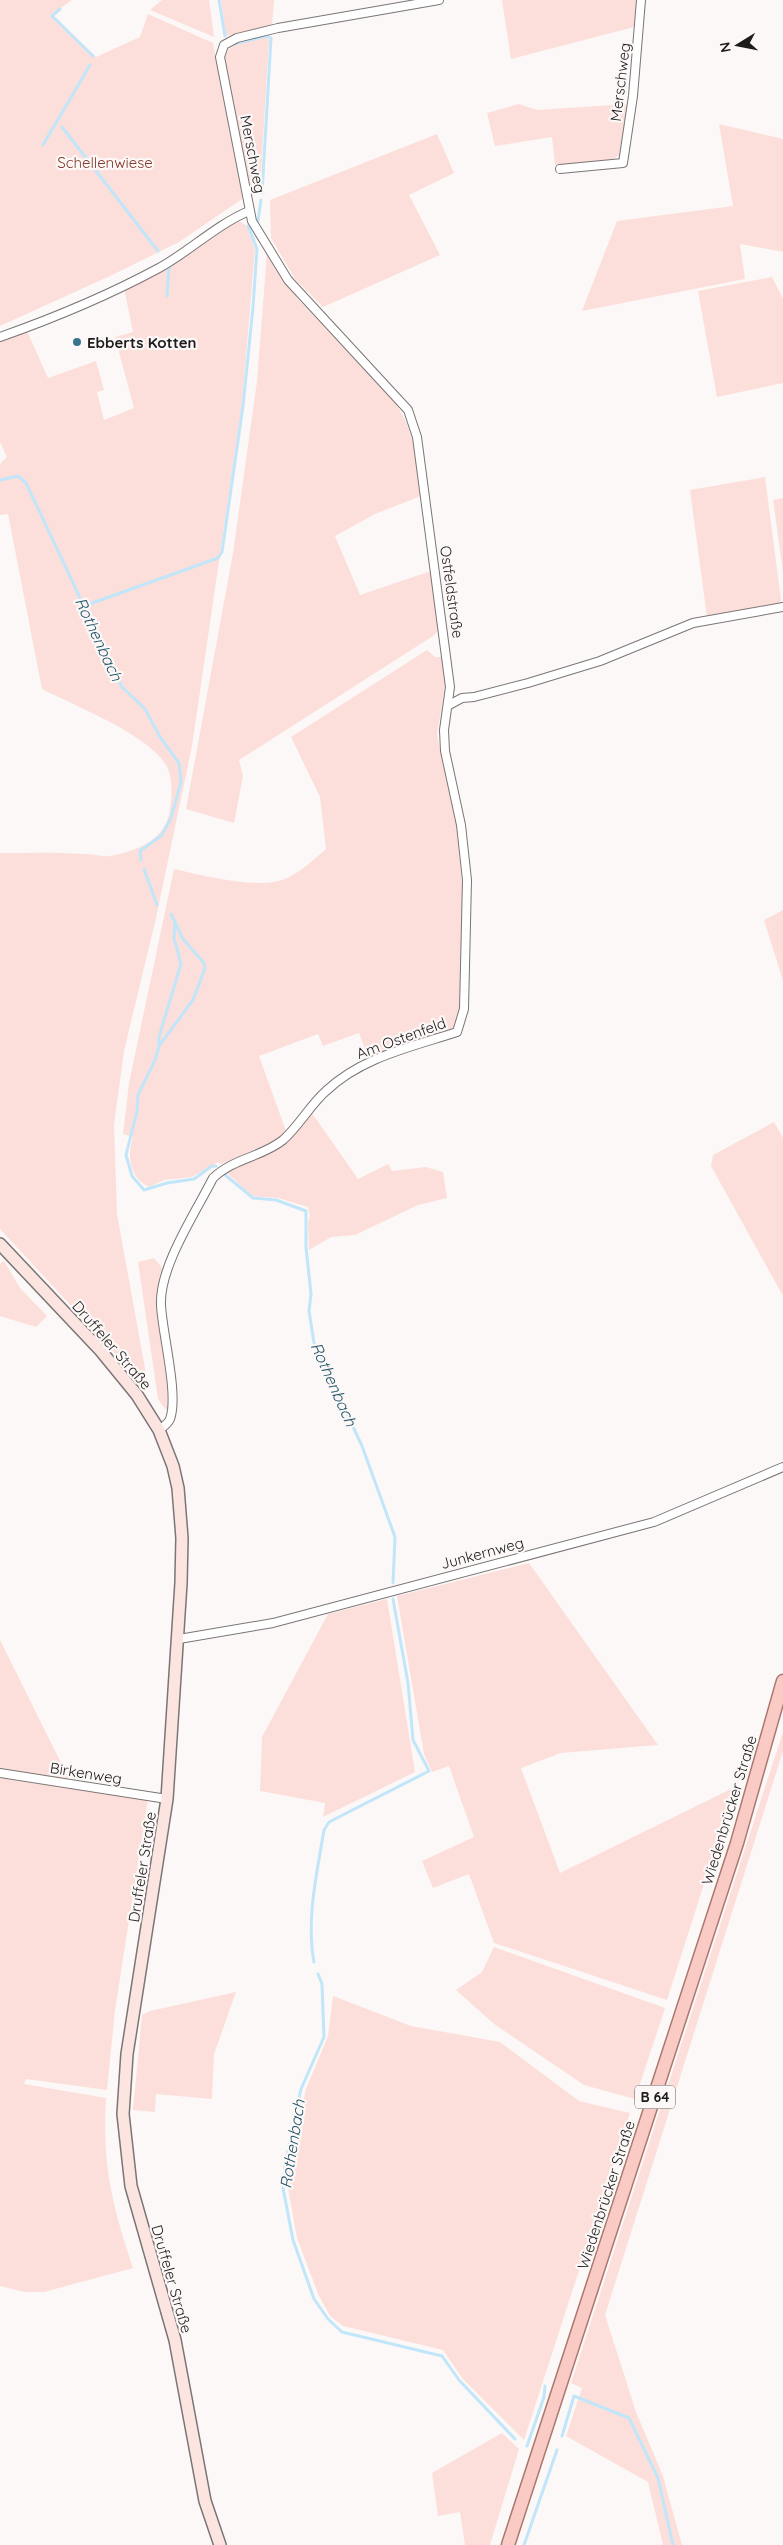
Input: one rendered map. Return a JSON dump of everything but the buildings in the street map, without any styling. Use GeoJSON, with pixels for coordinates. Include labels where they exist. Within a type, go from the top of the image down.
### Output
{"type":"FeatureCollection","features":[{"type":"Feature","properties":{"kind":"main road","name":"Wiedenbrücker Straße"},"geometry":{"type":"LineString","coordinates":[[508,2545],[734,1853],[783,1681]]}},
{"type":"Feature","properties":{"kind":"street","name":"Merschweg"},"geometry":{"type":"LineString","coordinates":[[0,337],[84,303],[160,267],[232,218],[249,210],[220,57],[224,45],[237,38],[287,26],[439,0]]}},
{"type":"Feature","properties":{"kind":"street","name":"Merschweg"},"geometry":{"type":"LineString","coordinates":[[560,169],[623,163],[633,96],[641,0]]}},
{"type":"Feature","properties":{"kind":"street","name":"Ostfeldstraße"},"geometry":{"type":"LineString","coordinates":[[249,210],[256,228],[288,280],[408,410],[417,437],[450,687]]}},
{"type":"Feature","properties":{"kind":"street"},"geometry":{"type":"LineString","coordinates":[[449,705],[462,698],[474,697],[519,685],[600,661],[693,623],[783,607]]}},
{"type":"Feature","properties":{"kind":"street"},"geometry":{"type":"LineString","coordinates":[[450,687],[462,698]]}},
{"type":"Feature","properties":{"kind":"street","name":"Am Ostenfeld"},"geometry":{"type":"LineString","coordinates":[[159,1430],[169,1420],[171,1410],[168,1358],[161,1305],[164,1279],[213,1178],[223,1168],[282,1141],[325,1092],[347,1073],[370,1060],[457,1032],[462,1022],[464,1009],[467,880],[461,825],[445,751],[444,730],[450,687]]}},
{"type":"Feature","properties":{"kind":"street","name":"Druffeler Straße"},"geometry":{"type":"LineString","coordinates":[[0,1244],[124,1378],[159,1430],[173,1466],[181,1510],[179,1639],[167,1799],[127,2054],[124,2086],[124,2135],[131,2186],[175,2340],[204,2501],[220,2545]]}},
{"type":"Feature","properties":{"kind":"street","name":"Junkernweg"},"geometry":{"type":"LineString","coordinates":[[179,1639],[273,1623],[654,1522],[783,1467]]}},
{"type":"Feature","properties":{"kind":"street","name":"Birkenweg"},"geometry":{"type":"LineString","coordinates":[[0,1773],[167,1799]]}},
{"type":"Feature","properties":{"kind":"green space","name":"Schellenwiese"},"geometry":{"type":"Polygon","coordinates":[[[0,0],[72,0],[52,14],[96,57],[140,37],[148,14],[213,43],[242,199],[179,242],[0,326],[0,0]]]}},
{"type":"Feature","properties":{"kind":"green space"},"geometry":{"type":"Polygon","coordinates":[[[162,0],[209,0],[214,37],[150,10],[162,0]]]}},
{"type":"Feature","properties":{"kind":"green space"},"geometry":{"type":"Polygon","coordinates":[[[221,0],[274,0],[272,25],[226,36],[221,0]]]}},
{"type":"Feature","properties":{"kind":"green space"},"geometry":{"type":"Polygon","coordinates":[[[502,0],[637,0],[634,27],[511,59],[502,0]]]}},
{"type":"Feature","properties":{"kind":"green space"},"geometry":{"type":"Polygon","coordinates":[[[268,38],[269,41],[260,189],[251,190],[224,59],[230,49],[240,43],[268,38]]]}},
{"type":"Feature","properties":{"kind":"green space"},"geometry":{"type":"Polygon","coordinates":[[[519,104],[537,110],[628,104],[621,154],[611,160],[555,165],[552,137],[495,146],[487,113],[519,104]]]}},
{"type":"Feature","properties":{"kind":"green space"},"geometry":{"type":"Polygon","coordinates":[[[719,124],[783,139],[783,252],[740,244],[745,279],[582,311],[617,221],[733,206],[719,124]]]}},
{"type":"Feature","properties":{"kind":"green space"},"geometry":{"type":"Polygon","coordinates":[[[437,134],[454,173],[409,195],[440,255],[323,307],[295,279],[271,238],[270,200],[437,134]]]}},
{"type":"Feature","properties":{"kind":"green space"},"geometry":{"type":"Polygon","coordinates":[[[238,221],[246,225],[255,249],[242,404],[192,746],[156,918],[124,1051],[114,1125],[117,1214],[149,1390],[0,1229],[0,853],[63,853],[107,856],[138,848],[154,839],[165,824],[169,815],[172,792],[168,769],[160,757],[147,745],[112,723],[42,689],[8,514],[0,515],[0,464],[7,457],[0,442],[0,340],[27,331],[48,378],[96,361],[104,390],[97,392],[104,420],[134,408],[115,337],[133,332],[124,288],[168,266],[167,296],[170,265],[238,221]]]}},
{"type":"Feature","properties":{"kind":"green space"},"geometry":{"type":"Polygon","coordinates":[[[267,253],[296,297],[392,399],[406,422],[414,445],[421,496],[375,514],[335,536],[360,595],[431,571],[439,630],[433,636],[239,760],[243,776],[234,823],[186,809],[233,553],[257,381],[267,253]]]}},
{"type":"Feature","properties":{"kind":"green space"},"geometry":{"type":"Polygon","coordinates":[[[772,277],[783,299],[783,383],[717,397],[698,291],[772,277]]]}},
{"type":"Feature","properties":{"kind":"green space"},"geometry":{"type":"Polygon","coordinates":[[[765,477],[781,600],[779,605],[707,617],[690,490],[765,477]]]}},
{"type":"Feature","properties":{"kind":"green space"},"geometry":{"type":"Polygon","coordinates":[[[783,498],[783,572],[773,500],[783,498]]]}},
{"type":"Feature","properties":{"kind":"green space"},"geometry":{"type":"Polygon","coordinates":[[[427,650],[435,657],[442,657],[445,686],[437,735],[457,826],[463,895],[460,1008],[453,1028],[368,1058],[359,1033],[323,1046],[318,1034],[259,1056],[286,1131],[278,1139],[221,1164],[218,1162],[192,1177],[164,1180],[149,1187],[137,1178],[131,1165],[130,1151],[133,1137],[123,1134],[129,1083],[174,869],[228,880],[258,883],[271,882],[282,880],[294,874],[316,858],[326,849],[320,797],[291,737],[427,650]]]}},
{"type":"Feature","properties":{"kind":"green space"},"geometry":{"type":"Polygon","coordinates":[[[783,910],[783,981],[764,920],[783,910]]]}},
{"type":"Feature","properties":{"kind":"green space"},"geometry":{"type":"Polygon","coordinates":[[[312,1113],[358,1179],[388,1164],[392,1171],[426,1167],[443,1172],[447,1198],[418,1205],[355,1235],[331,1237],[309,1250],[308,1221],[310,1216],[308,1207],[278,1198],[252,1196],[225,1171],[266,1153],[312,1113]]]}},
{"type":"Feature","properties":{"kind":"green space"},"geometry":{"type":"Polygon","coordinates":[[[774,1122],[783,1138],[783,1296],[711,1166],[713,1155],[774,1122]]]}},
{"type":"Feature","properties":{"kind":"green space"},"geometry":{"type":"Polygon","coordinates":[[[154,1258],[163,1269],[157,1302],[166,1359],[168,1409],[165,1409],[158,1399],[138,1262],[154,1258]]]}},
{"type":"Feature","properties":{"kind":"green space"},"geometry":{"type":"Polygon","coordinates":[[[4,1261],[20,1288],[47,1316],[36,1327],[0,1316],[0,1264],[4,1261]]]}},
{"type":"Feature","properties":{"kind":"green space"},"geometry":{"type":"Polygon","coordinates":[[[529,1563],[658,1745],[561,1753],[521,1768],[560,1873],[735,1787],[667,2000],[494,1943],[469,1874],[433,1888],[422,1861],[474,1837],[449,1766],[432,1772],[424,1754],[397,1596],[529,1563]]]}},
{"type":"Feature","properties":{"kind":"green space"},"geometry":{"type":"Polygon","coordinates":[[[387,1599],[415,1772],[323,1817],[325,1803],[260,1791],[262,1737],[328,1614],[387,1599]]]}},
{"type":"Feature","properties":{"kind":"green space"},"geometry":{"type":"Polygon","coordinates":[[[0,1640],[70,1781],[0,1770],[0,1640]]]}},
{"type":"Feature","properties":{"kind":"green space"},"geometry":{"type":"Polygon","coordinates":[[[783,1732],[783,1751],[605,2315],[636,2412],[663,2476],[682,2545],[663,2545],[648,2482],[566,2436],[582,2388],[571,2383],[783,1732]]]}},
{"type":"Feature","properties":{"kind":"green space"},"geometry":{"type":"Polygon","coordinates":[[[0,1776],[148,1799],[115,2010],[107,2090],[26,2079],[24,2084],[106,2098],[106,2144],[110,2184],[119,2224],[133,2268],[44,2292],[24,2292],[0,2286],[0,1776]]]}},
{"type":"Feature","properties":{"kind":"green space"},"geometry":{"type":"Polygon","coordinates":[[[494,1947],[665,2008],[635,2099],[584,2085],[494,2024],[456,1990],[482,1972],[494,1947]]]}},
{"type":"Feature","properties":{"kind":"green space"},"geometry":{"type":"Polygon","coordinates":[[[236,1992],[214,2054],[212,2099],[156,2094],[155,2112],[133,2110],[142,2015],[150,2011],[236,1992]]]}},
{"type":"Feature","properties":{"kind":"green space"},"geometry":{"type":"Polygon","coordinates":[[[333,1996],[411,2026],[500,2042],[579,2101],[630,2113],[524,2440],[462,2378],[443,2350],[343,2326],[330,2316],[319,2296],[297,2238],[288,2188],[289,2165],[306,2089],[328,2036],[333,1996]]]}},
{"type":"Feature","properties":{"kind":"green space"},"geometry":{"type":"Polygon","coordinates":[[[502,2433],[519,2449],[490,2545],[465,2545],[460,2512],[438,2516],[432,2473],[502,2433]]]}},
{"type":"Feature","properties":{"kind":"waterway"},"geometry":{"type":"LineString","coordinates":[[219,0],[225,36]]}},
{"type":"Feature","properties":{"kind":"waterway"},"geometry":{"type":"LineString","coordinates":[[60,9],[52,16],[93,56]]}},
{"type":"Feature","properties":{"kind":"waterway"},"geometry":{"type":"LineString","coordinates":[[233,44],[267,36],[271,38],[262,193]]}},
{"type":"Feature","properties":{"kind":"waterway"},"geometry":{"type":"LineString","coordinates":[[43,145],[90,65]]}},
{"type":"Feature","properties":{"kind":"waterway"},"geometry":{"type":"LineString","coordinates":[[62,127],[158,251]]}},
{"type":"Feature","properties":{"kind":"waterway"},"geometry":{"type":"LineString","coordinates":[[258,221],[261,200]]}},
{"type":"Feature","properties":{"kind":"waterway"},"geometry":{"type":"LineString","coordinates":[[84,606],[218,558],[222,552],[243,406],[253,307],[257,249],[248,226]]}},
{"type":"Feature","properties":{"kind":"waterway"},"geometry":{"type":"LineString","coordinates":[[167,296],[169,266]]}},
{"type":"Feature","properties":{"kind":"waterway","name":"Rothenbach"},"geometry":{"type":"LineString","coordinates":[[0,480],[18,476],[26,483],[122,687],[145,709],[160,737],[179,763],[181,782],[171,818],[162,835],[140,851],[141,860]]}},
{"type":"Feature","properties":{"kind":"waterway","name":"Rothenbach"},"geometry":{"type":"LineString","coordinates":[[144,869],[157,905]]}},
{"type":"Feature","properties":{"kind":"waterway","name":"Rothenbach"},"geometry":{"type":"LineString","coordinates":[[171,914],[183,939],[204,963],[205,968],[193,1000],[159,1046],[155,1060],[138,1095],[137,1111],[126,1155],[132,1176],[144,1190],[167,1183],[194,1179],[212,1166],[216,1166]]}},
{"type":"Feature","properties":{"kind":"waterway","name":"Rothenbach"},"geometry":{"type":"LineString","coordinates":[[159,1046],[159,1037],[181,964],[174,938],[175,922]]}},
{"type":"Feature","properties":{"kind":"waterway","name":"Rothenbach"},"geometry":{"type":"LineString","coordinates":[[224,1174],[253,1198],[276,1200],[306,1211],[306,1247],[311,1294],[309,1311],[314,1343],[362,1446],[395,1537],[393,1583]]}},
{"type":"Feature","properties":{"kind":"waterway","name":"Rothenbach"},"geometry":{"type":"LineString","coordinates":[[314,1962],[311,1929],[312,1913],[324,1830],[329,1822],[429,1771],[413,1740],[408,1683],[393,1599]]}},
{"type":"Feature","properties":{"kind":"waterway","name":"Rothenbach"},"geometry":{"type":"LineString","coordinates":[[318,1974],[322,1984],[324,2037],[301,2089],[285,2165],[283,2188],[293,2240],[314,2299],[328,2319],[342,2332],[442,2356],[459,2380],[515,2439]]}},
{"type":"Feature","properties":{"kind":"waterway","name":"Rothenbach"},"geometry":{"type":"LineString","coordinates":[[527,2446],[544,2397],[545,2386]]}},
{"type":"Feature","properties":{"kind":"waterway","name":"Rothenbach"},"geometry":{"type":"LineString","coordinates":[[562,2436],[574,2396],[629,2418],[658,2478],[673,2545]]}},
{"type":"Feature","properties":{"kind":"waterway"},"geometry":{"type":"LineString","coordinates":[[524,2545],[557,2450]]}},
{"type":"Feature","properties":{"kind":"place","name":"Ebberts Kotten"},"geometry":{"type":"Point","coordinates":[77,342]}}]}
